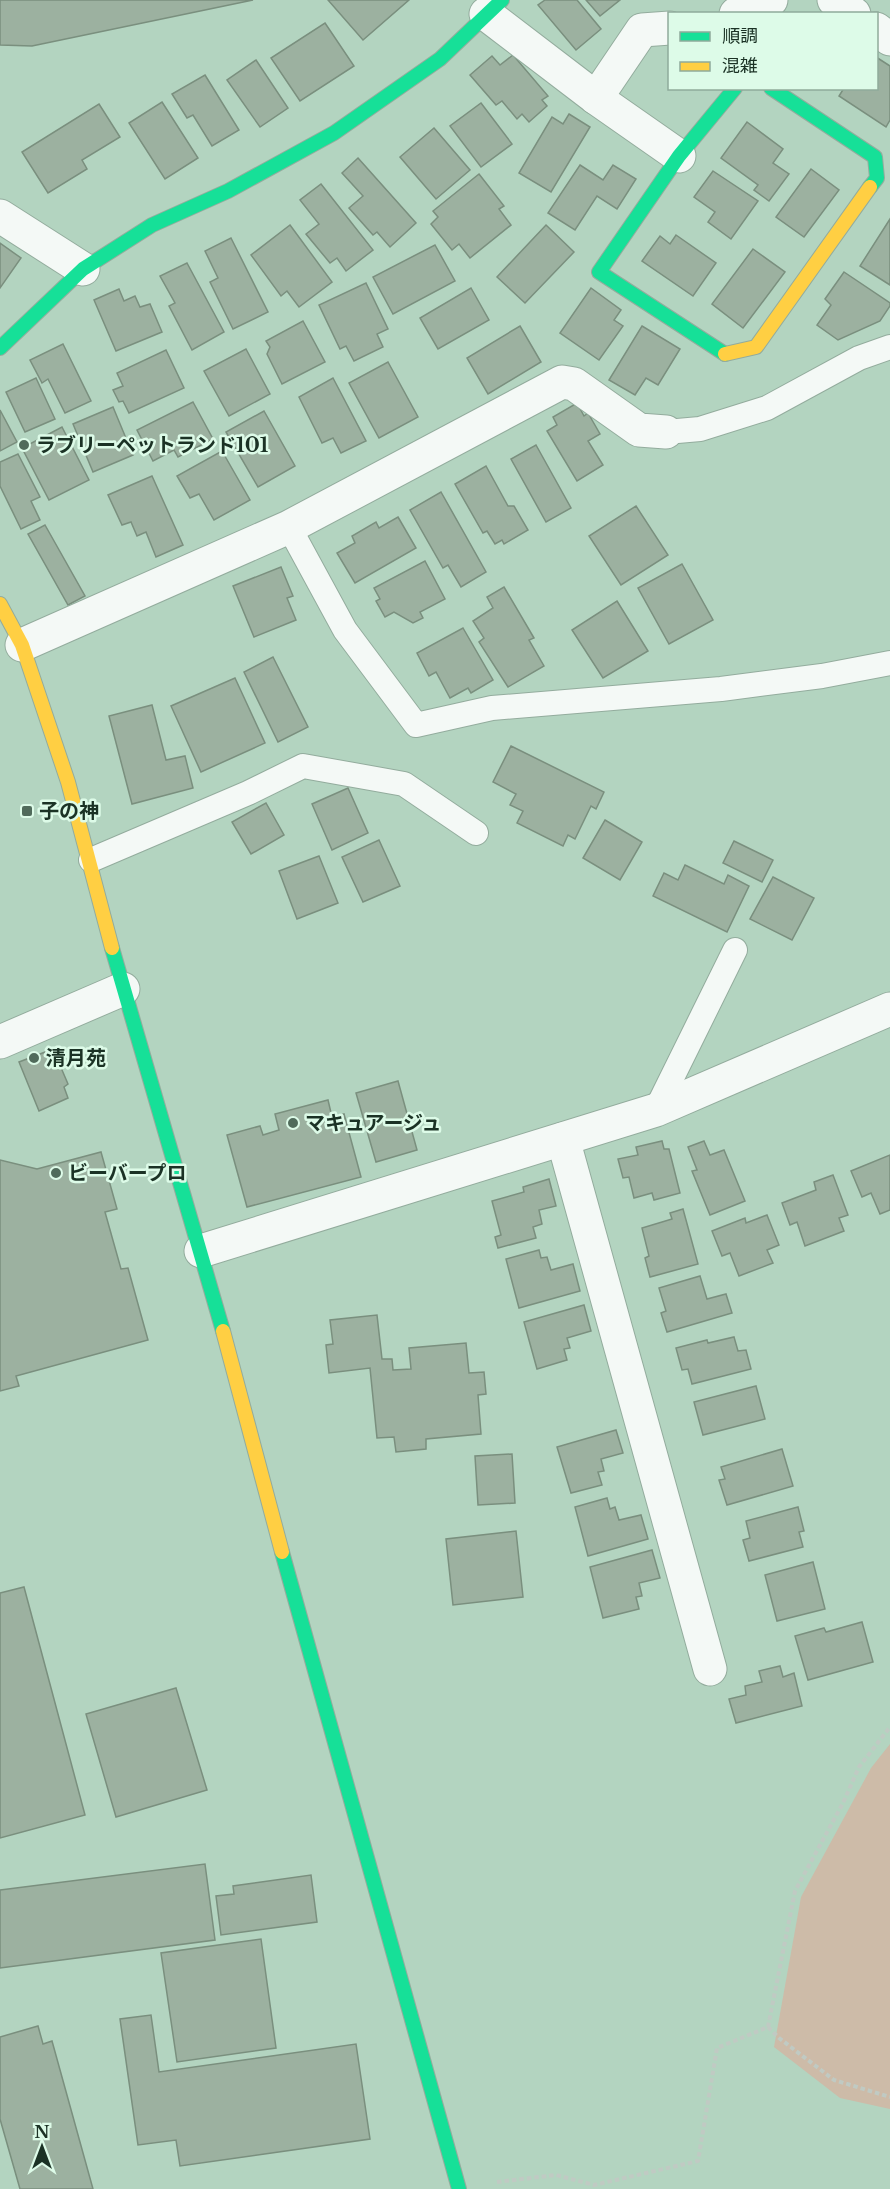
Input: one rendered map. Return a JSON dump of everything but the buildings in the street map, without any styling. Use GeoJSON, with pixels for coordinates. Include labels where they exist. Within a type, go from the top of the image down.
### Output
{"type":"FeatureCollection","features":[{"type":"Feature","properties":{"kind":"street"},"geometry":{"type":"LineString","coordinates":[[741,12],[771,0]]}},
{"type":"Feature","properties":{"kind":"street"},"geometry":{"type":"LineString","coordinates":[[834,0],[851,12]]}},
{"type":"Feature","properties":{"kind":"street"},"geometry":{"type":"LineString","coordinates":[[0,348],[83,269],[152,225],[228,191],[334,132],[440,59],[494,7],[596,98],[679,156]]}},
{"type":"Feature","properties":{"kind":"street"},"geometry":{"type":"LineString","coordinates":[[596,98],[642,30],[668,28]]}},
{"type":"Feature","properties":{"kind":"street"},"geometry":{"type":"LineString","coordinates":[[733,90],[679,156],[599,272],[723,354],[756,347],[877,178],[875,157],[774,90]]}},
{"type":"Feature","properties":{"kind":"street"},"geometry":{"type":"LineString","coordinates":[[0,216],[83,269]]}},
{"type":"Feature","properties":{"kind":"street"},"geometry":{"type":"LineString","coordinates":[[22,645],[289,527],[562,382],[574,384],[639,430],[666,432]]}},
{"type":"Feature","properties":{"kind":"street"},"geometry":{"type":"LineString","coordinates":[[0,604],[22,645],[49,719],[91,861],[123,988],[201,1251],[333,1740],[459,2188]]}},
{"type":"Feature","properties":{"kind":"street"},"geometry":{"type":"LineString","coordinates":[[0,1042],[123,988]]}},
{"type":"Feature","properties":{"kind":"street"},"geometry":{"type":"LineString","coordinates":[[201,1251],[656,1110],[890,1009]]}},
{"type":"Feature","properties":{"kind":"street"},"geometry":{"type":"LineString","coordinates":[[563,1138],[710,1669]]}},
{"type":"Feature","properties":{"kind":"lane"},"geometry":{"type":"LineString","coordinates":[[666,432],[700,429],[767,408],[859,358],[890,347]]}},
{"type":"Feature","properties":{"kind":"lane"},"geometry":{"type":"LineString","coordinates":[[289,527],[345,630],[416,725],[492,708],[721,688],[822,676],[890,663]]}},
{"type":"Feature","properties":{"kind":"lane"},"geometry":{"type":"LineString","coordinates":[[91,861],[248,793],[303,766],[404,784],[476,833]]}},
{"type":"Feature","properties":{"kind":"lane"},"geometry":{"type":"LineString","coordinates":[[656,1110],[735,950]]}},
{"type":"Feature","properties":{"kind":"path"},"geometry":{"type":"LineString","coordinates":[[768,2027],[795,1891],[843,1803],[859,1767],[890,1727]]}},
{"type":"Feature","properties":{"kind":"path"},"geometry":{"type":"LineString","coordinates":[[459,2188],[556,2175],[594,2186],[698,2161],[717,2048],[768,2027]]}},
{"type":"Feature","properties":{"kind":"path"},"geometry":{"type":"LineString","coordinates":[[768,2027],[834,2080],[890,2097]]}},
{"type":"Feature","properties":{"kind":"shaded area"},"geometry":{"type":"Polygon","coordinates":[[[890,1744],[890,2109],[840,2098],[774,2047],[801,1897],[871,1768],[890,1744]]]}},
{"type":"Feature","properties":{"kind":"traffic: fast"},"geometry":{"type":"LineString","coordinates":[[0,348],[83,269],[152,225],[228,191],[334,133],[440,59],[502,0]]}},
{"type":"Feature","properties":{"kind":"traffic: fast"},"geometry":{"type":"LineString","coordinates":[[725,354],[599,272],[679,156],[733,90]]}},
{"type":"Feature","properties":{"kind":"traffic: fast"},"geometry":{"type":"LineString","coordinates":[[774,90],[875,157],[877,178],[870,187]]}},
{"type":"Feature","properties":{"kind":"traffic: fast"},"geometry":{"type":"LineString","coordinates":[[112,948],[223,1331]]}},
{"type":"Feature","properties":{"kind":"traffic: fast"},"geometry":{"type":"LineString","coordinates":[[282,1552],[459,2189]]}},
{"type":"Feature","properties":{"kind":"traffic: slow"},"geometry":{"type":"LineString","coordinates":[[725,354],[756,347],[870,187]]}},
{"type":"Feature","properties":{"kind":"traffic: slow"},"geometry":{"type":"LineString","coordinates":[[0,604],[22,645],[68,782],[112,948]]}},
{"type":"Feature","properties":{"kind":"traffic: slow"},"geometry":{"type":"LineString","coordinates":[[223,1331],[282,1552]]}},
{"type":"Feature","properties":{"kind":"place","name":"ラブリーペットランド101"},"geometry":{"type":"Point","coordinates":[24,445]}},
{"type":"Feature","properties":{"kind":"place","name":"子の神"},"geometry":{"type":"Point","coordinates":[27,811]}},
{"type":"Feature","properties":{"kind":"place","name":"清月苑"},"geometry":{"type":"Point","coordinates":[34,1058]}},
{"type":"Feature","properties":{"kind":"place","name":"マキュアージュ"},"geometry":{"type":"Point","coordinates":[293,1123]}},
{"type":"Feature","properties":{"kind":"place","name":"ビーバープロ"},"geometry":{"type":"Point","coordinates":[56,1173]}}]}
